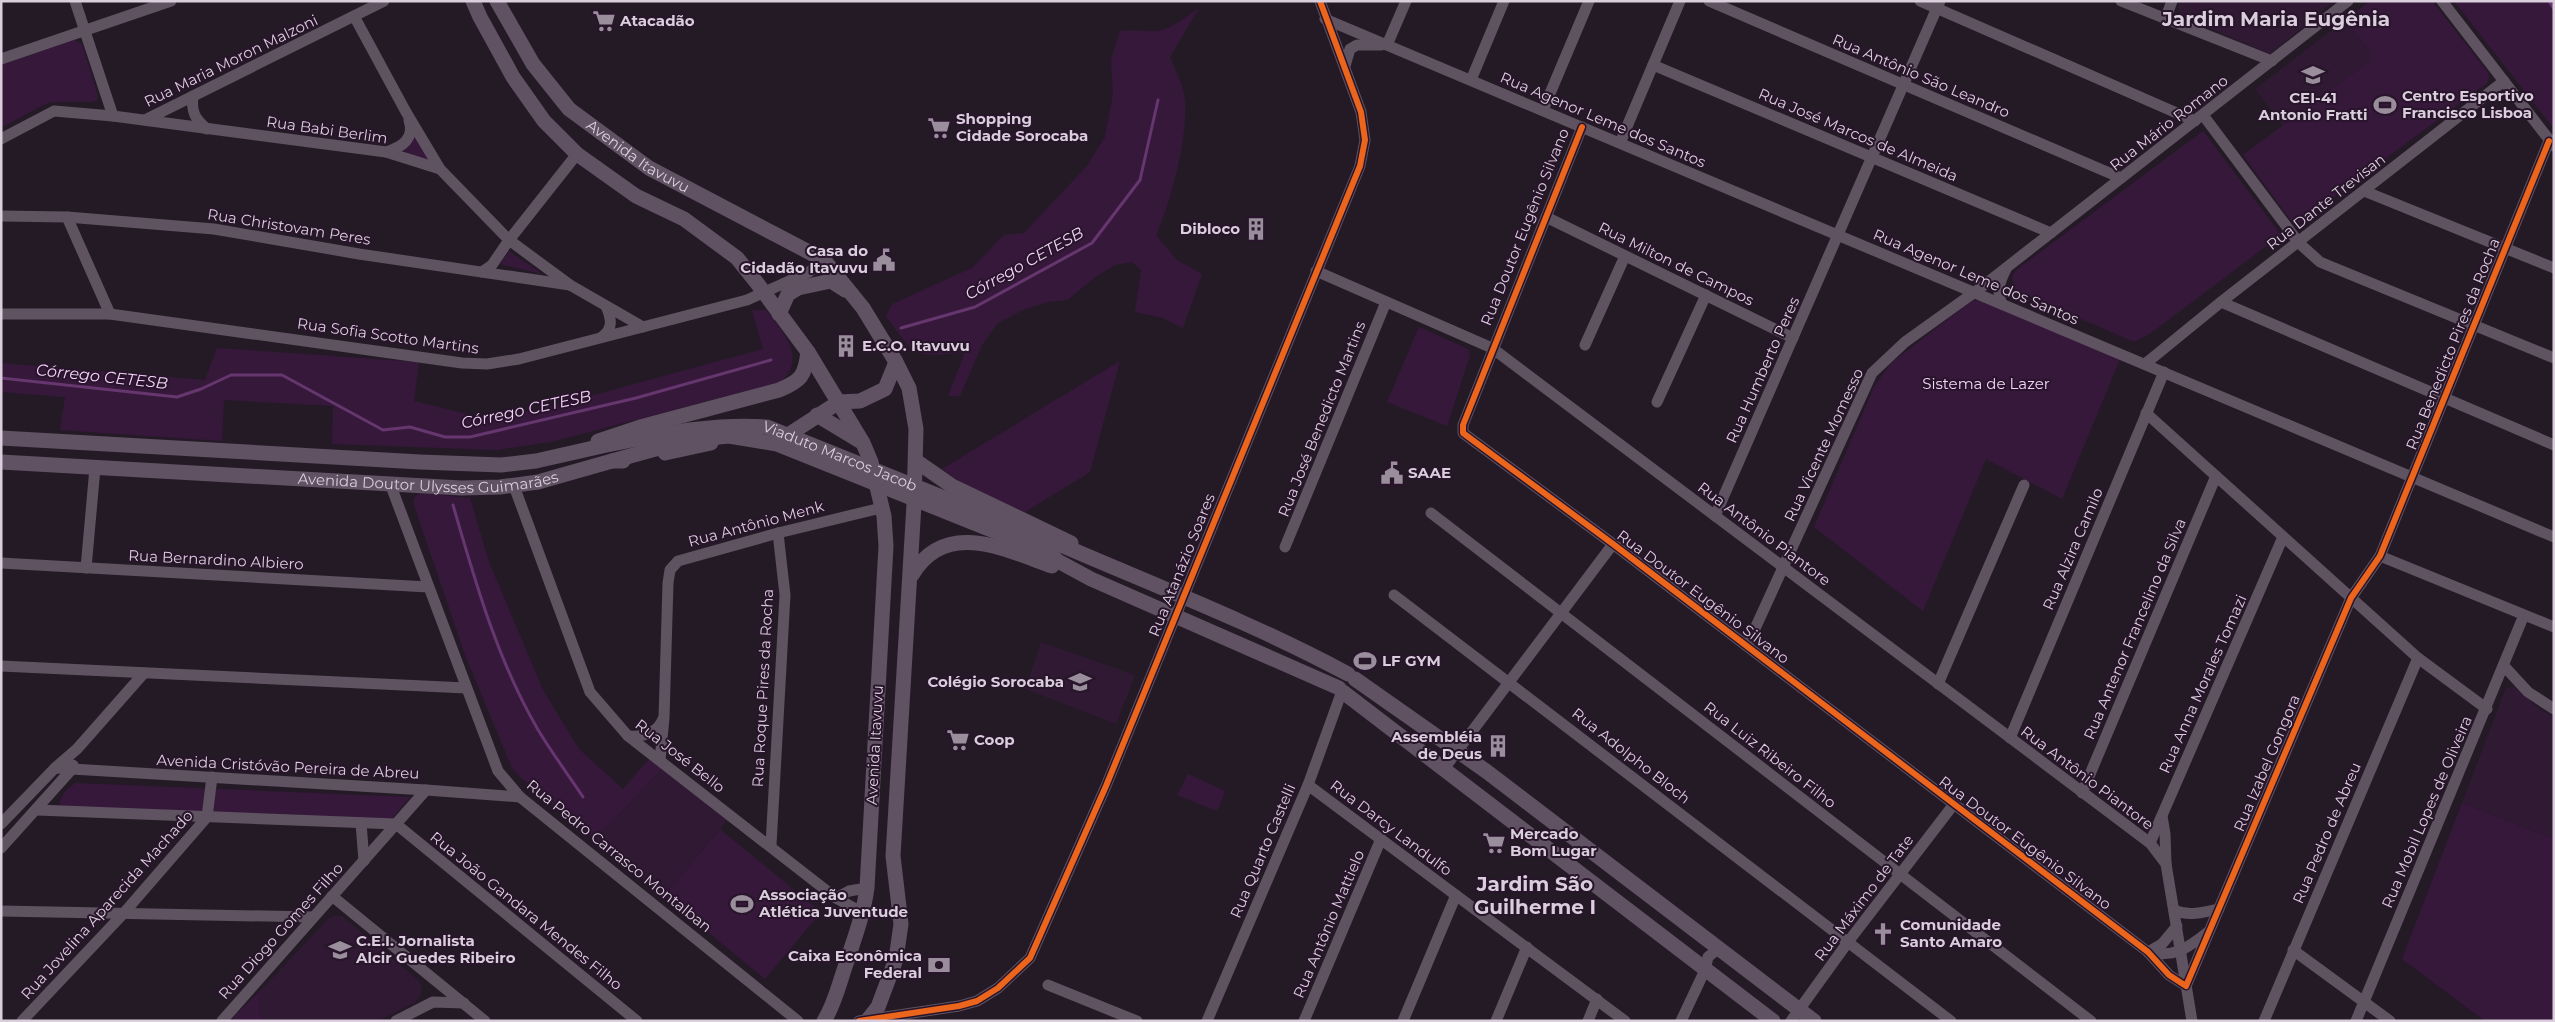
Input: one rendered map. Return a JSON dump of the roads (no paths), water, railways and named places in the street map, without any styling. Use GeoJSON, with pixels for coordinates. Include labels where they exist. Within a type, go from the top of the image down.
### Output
{"type":"FeatureCollection","features":[{"type":"Feature","properties":{"kind":"main road","name":"Avenida Itavuvu"},"geometry":{"type":"LineString","coordinates":[[473,1],[480,18],[513,77],[544,121],[577,154],[636,196],[684,219],[737,258],[808,352],[863,443],[871,462],[881,478],[896,494],[914,504]]}},
{"type":"Feature","properties":{"kind":"main road","name":"Avenida Itavuvu"},"geometry":{"type":"LineString","coordinates":[[497,1],[533,64],[569,109],[649,168],[824,260],[863,308],[896,362],[909,388],[914,408],[916,461],[911,576],[893,856],[901,924],[896,959],[878,1007],[865,1020]]}},
{"type":"Feature","properties":{"kind":"main road"},"geometry":{"type":"LineString","coordinates":[[779,314],[788,294],[807,286],[831,281],[850,294]]}},
{"type":"Feature","properties":{"kind":"main road","name":"Avenida Doutor Ulysses Guimarães"},"geometry":{"type":"LineString","coordinates":[[536,461],[640,427],[779,390],[794,384],[806,371],[808,352]]}},
{"type":"Feature","properties":{"kind":"main road"},"geometry":{"type":"LineString","coordinates":[[839,402],[860,401],[885,389],[896,362]]}},
{"type":"Feature","properties":{"kind":"main road"},"geometry":{"type":"LineString","coordinates":[[825,380],[846,397],[860,401]]}},
{"type":"Feature","properties":{"kind":"main road","name":"Avenida Doutor Ulysses Guimarães"},"geometry":{"type":"LineString","coordinates":[[1,462],[391,486],[461,488],[514,486],[538,482],[612,461],[638,459],[718,442],[776,439],[788,435],[839,402]]}},
{"type":"Feature","properties":{"kind":"main road"},"geometry":{"type":"LineString","coordinates":[[817,415],[863,443]]}},
{"type":"Feature","properties":{"kind":"main road","name":"Viaduto Marcos Jacob"},"geometry":{"type":"LineString","coordinates":[[611,444],[692,429],[736,425],[767,427],[1057,551]]}},
{"type":"Feature","properties":{"kind":"main road","name":"Viaduto Marcos Jacob"},"geometry":{"type":"LineString","coordinates":[[612,461],[696,439],[729,436],[777,444],[1039,549],[1057,551]]}},
{"type":"Feature","properties":{"kind":"main road","name":"Avenida Doutor Ulysses Guimarães"},"geometry":{"type":"LineString","coordinates":[[1,438],[501,465],[536,461],[611,444]]}},
{"type":"Feature","properties":{"kind":"main road"},"geometry":{"type":"LineString","coordinates":[[916,461],[952,486],[1032,522],[1076,546],[1086,556]]}},
{"type":"Feature","properties":{"kind":"main road","name":"Avenida Itavuvu"},"geometry":{"type":"LineString","coordinates":[[824,1021],[833,1006],[864,914],[867,888],[886,546],[881,508],[871,462]]}},
{"type":"Feature","properties":{"kind":"main road"},"geometry":{"type":"LineString","coordinates":[[914,504],[1057,551],[1086,556],[1183,596],[1313,655],[1352,676],[1458,750],[1719,948],[1796,1015],[1814,1021]]}},
{"type":"Feature","properties":{"kind":"main road"},"geometry":{"type":"LineString","coordinates":[[911,576],[920,561],[932,550],[946,544],[967,542],[994,545],[1091,579],[1342,690],[1349,692],[1354,689],[1352,676]]}},
{"type":"Feature","properties":{"kind":"main road"},"geometry":{"type":"LineString","coordinates":[[1057,551],[1091,579]]}},
{"type":"Feature","properties":{"kind":"main road"},"geometry":{"type":"LineString","coordinates":[[1342,690],[1443,770],[1773,1021]]}},
{"type":"Feature","properties":{"kind":"street"},"geometry":{"type":"LineString","coordinates":[[75,1],[113,116]]}},
{"type":"Feature","properties":{"kind":"street"},"geometry":{"type":"LineString","coordinates":[[1,59],[171,1]]}},
{"type":"Feature","properties":{"kind":"street","name":"Rua Maria Moron Malzoni"},"geometry":{"type":"LineString","coordinates":[[145,120],[384,1]]}},
{"type":"Feature","properties":{"kind":"street","name":"Rua Atanázio Soares"},"geometry":{"type":"LineString","coordinates":[[865,1020],[959,1006],[977,1001],[998,988],[1030,958],[1106,786],[1174,616],[1360,166],[1365,140],[1361,112],[1320,1]]}},
{"type":"Feature","properties":{"kind":"street"},"geometry":{"type":"LineString","coordinates":[[1387,45],[1406,1]]}},
{"type":"Feature","properties":{"kind":"street"},"geometry":{"type":"LineString","coordinates":[[1471,80],[1504,1]]}},
{"type":"Feature","properties":{"kind":"street"},"geometry":{"type":"LineString","coordinates":[[1543,110],[1589,1]]}},
{"type":"Feature","properties":{"kind":"street"},"geometry":{"type":"LineString","coordinates":[[1620,143],[1680,1]]}},
{"type":"Feature","properties":{"kind":"street","name":"Rua Antônio São Leandro"},"geometry":{"type":"LineString","coordinates":[[1709,1],[2121,178]]}},
{"type":"Feature","properties":{"kind":"street"},"geometry":{"type":"LineString","coordinates":[[1920,1],[1939,5],[2199,118],[2299,243],[2320,262],[2554,358]]}},
{"type":"Feature","properties":{"kind":"street"},"geometry":{"type":"LineString","coordinates":[[2121,1],[2272,61]]}},
{"type":"Feature","properties":{"kind":"street"},"geometry":{"type":"LineString","coordinates":[[2165,20],[2172,1]]}},
{"type":"Feature","properties":{"kind":"street","name":"Rua Mário Romano"},"geometry":{"type":"LineString","coordinates":[[1975,292],[2348,1]]}},
{"type":"Feature","properties":{"kind":"street"},"geometry":{"type":"LineString","coordinates":[[2442,1],[2552,144]]}},
{"type":"Feature","properties":{"kind":"street","name":"Rua Humberto Peres"},"geometry":{"type":"LineString","coordinates":[[1715,516],[1939,5]]}},
{"type":"Feature","properties":{"kind":"street"},"geometry":{"type":"LineString","coordinates":[[354,16],[406,112],[440,169],[509,240],[570,285],[643,326]]}},
{"type":"Feature","properties":{"kind":"street","name":"Rua Agenor Leme dos Santos"},"geometry":{"type":"LineString","coordinates":[[1325,18],[2554,537]]}},
{"type":"Feature","properties":{"kind":"street","name":"Rua Agenor Leme dos Santos"},"geometry":{"type":"LineString","coordinates":[[1345,66],[1350,49],[1357,45],[1387,45]]}},
{"type":"Feature","properties":{"kind":"street","name":"Rua José Marcos de Almeida"},"geometry":{"type":"LineString","coordinates":[[1653,65],[2051,233]]}},
{"type":"Feature","properties":{"kind":"street","name":"Rua Dante Trevisan"},"geometry":{"type":"LineString","coordinates":[[2145,364],[2221,302],[2299,243],[2504,81]]}},
{"type":"Feature","properties":{"kind":"street"},"geometry":{"type":"LineString","coordinates":[[193,96],[192,111],[198,122],[208,129]]}},
{"type":"Feature","properties":{"kind":"street","name":"Rua Babi Berlim"},"geometry":{"type":"LineString","coordinates":[[1,139],[54,112],[113,116],[386,152],[440,169]]}},
{"type":"Feature","properties":{"kind":"street"},"geometry":{"type":"LineString","coordinates":[[386,152],[400,148],[410,136],[410,126],[406,112]]}},
{"type":"Feature","properties":{"kind":"street","name":"Rua Doutor Eugênio Silvano"},"geometry":{"type":"LineString","coordinates":[[1582,127],[1492,348],[1463,425],[1462,433],[1613,544],[2148,952],[2169,975],[2186,986]]}},
{"type":"Feature","properties":{"kind":"street","name":"Rua Benedicto Pires da Rocha"},"geometry":{"type":"LineString","coordinates":[[2380,556],[2474,324],[2552,144]]}},
{"type":"Feature","properties":{"kind":"street"},"geometry":{"type":"LineString","coordinates":[[482,272],[492,264],[577,154]]}},
{"type":"Feature","properties":{"kind":"street"},"geometry":{"type":"LineString","coordinates":[[2364,191],[2554,268]]}},
{"type":"Feature","properties":{"kind":"street","name":"Rua Christovam Peres"},"geometry":{"type":"LineString","coordinates":[[1,216],[66,217],[214,229],[359,254],[570,285]]}},
{"type":"Feature","properties":{"kind":"street"},"geometry":{"type":"LineString","coordinates":[[66,217],[110,314]]}},
{"type":"Feature","properties":{"kind":"street","name":"Rua Milton de Campos"},"geometry":{"type":"LineString","coordinates":[[1546,217],[1794,338]]}},
{"type":"Feature","properties":{"kind":"street"},"geometry":{"type":"LineString","coordinates":[[1585,345],[1625,256]]}},
{"type":"Feature","properties":{"kind":"street"},"geometry":{"type":"LineString","coordinates":[[764,293],[809,272],[824,260]]}},
{"type":"Feature","properties":{"kind":"street"},"geometry":{"type":"LineString","coordinates":[[2002,304],[1998,295],[1999,286],[2007,268]]}},
{"type":"Feature","properties":{"kind":"street","name":"Rua Antônio Piantore"},"geometry":{"type":"LineString","coordinates":[[1316,271],[1492,348],[2150,843],[2166,864]]}},
{"type":"Feature","properties":{"kind":"street","name":"Rua Vicente Momesso"},"geometry":{"type":"LineString","coordinates":[[1747,646],[1872,373],[1905,342],[1975,292]]}},
{"type":"Feature","properties":{"kind":"street","name":"Rua Sofia Scotto Martins"},"geometry":{"type":"LineString","coordinates":[[1,314],[110,314],[462,363],[487,364],[519,359],[747,300],[764,293]]}},
{"type":"Feature","properties":{"kind":"street"},"geometry":{"type":"LineString","coordinates":[[1657,402],[1706,295]]}},
{"type":"Feature","properties":{"kind":"street","name":"Rua José Benedicto Martins"},"geometry":{"type":"LineString","coordinates":[[1286,547],[1386,302]]}},
{"type":"Feature","properties":{"kind":"street"},"geometry":{"type":"LineString","coordinates":[[2221,302],[2554,445]]}},
{"type":"Feature","properties":{"kind":"street"},"geometry":{"type":"LineString","coordinates":[[602,337],[608,333],[611,326],[606,306]]}},
{"type":"Feature","properties":{"kind":"street"},"geometry":{"type":"LineString","coordinates":[[2167,347],[2162,364],[2167,374]]}},
{"type":"Feature","properties":{"kind":"street","name":"Rua Alzira Camilo"},"geometry":{"type":"LineString","coordinates":[[2010,738],[2146,413],[2167,374]]}},
{"type":"Feature","properties":{"kind":"street"},"geometry":{"type":"LineString","coordinates":[[2146,413],[2418,658],[2487,708]]}},
{"type":"Feature","properties":{"kind":"street"},"geometry":{"type":"LineString","coordinates":[[86,568],[95,468]]}},
{"type":"Feature","properties":{"kind":"street","name":"Rua Antenor Francelino da Silva"},"geometry":{"type":"LineString","coordinates":[[2082,793],[2216,476]]}},
{"type":"Feature","properties":{"kind":"street"},"geometry":{"type":"LineString","coordinates":[[1938,684],[2024,485]]}},
{"type":"Feature","properties":{"kind":"street","name":"Rua Pedro Carrasco Montalban"},"geometry":{"type":"LineString","coordinates":[[391,486],[498,771],[520,798],[798,1021]]}},
{"type":"Feature","properties":{"kind":"street","name":"Rua José Bello"},"geometry":{"type":"LineString","coordinates":[[514,486],[590,692],[628,736],[771,845],[836,898],[864,914]]}},
{"type":"Feature","properties":{"kind":"street","name":"Rua Antônio Menk"},"geometry":{"type":"LineString","coordinates":[[660,760],[664,718],[670,570],[678,561],[778,533],[881,508]]}},
{"type":"Feature","properties":{"kind":"street","name":"Rua Luiz Ribeiro Filho"},"geometry":{"type":"LineString","coordinates":[[1431,513],[2091,1021]]}},
{"type":"Feature","properties":{"kind":"street","name":"Rua Roque Pires da Rocha"},"geometry":{"type":"LineString","coordinates":[[771,845],[784,595],[778,533]]}},
{"type":"Feature","properties":{"kind":"street","name":"Rua Anna Morales Tomazi"},"geometry":{"type":"LineString","coordinates":[[2150,843],[2283,537]]}},
{"type":"Feature","properties":{"kind":"street"},"geometry":{"type":"LineString","coordinates":[[1443,770],[1613,544]]}},
{"type":"Feature","properties":{"kind":"street"},"geometry":{"type":"LineString","coordinates":[[2380,556],[2554,627]]}},
{"type":"Feature","properties":{"kind":"street","name":"Rua Izabel Gongora"},"geometry":{"type":"LineString","coordinates":[[2186,986],[2350,598],[2380,556]]}},
{"type":"Feature","properties":{"kind":"street","name":"Rua Bernardino Albiero"},"geometry":{"type":"LineString","coordinates":[[1,563],[428,587]]}},
{"type":"Feature","properties":{"kind":"street","name":"Rua Adolpho Bloch"},"geometry":{"type":"LineString","coordinates":[[1394,595],[1951,1021]]}},
{"type":"Feature","properties":{"kind":"street","name":"Rua Mobil Lopes de Oliveira"},"geometry":{"type":"LineString","coordinates":[[2356,1021],[2524,615]]}},
{"type":"Feature","properties":{"kind":"street","name":"Rua Pedro de Abreu"},"geometry":{"type":"LineString","coordinates":[[2264,1021],[2418,658]]}},
{"type":"Feature","properties":{"kind":"street"},"geometry":{"type":"LineString","coordinates":[[1,676],[6,666],[466,688]]}},
{"type":"Feature","properties":{"kind":"street"},"geometry":{"type":"LineString","coordinates":[[2504,666],[2528,692],[2554,709]]}},
{"type":"Feature","properties":{"kind":"street"},"geometry":{"type":"LineString","coordinates":[[1,824],[54,768],[77,749],[144,673]]}},
{"type":"Feature","properties":{"kind":"street","name":"Rua Quarto Castelli"},"geometry":{"type":"LineString","coordinates":[[1208,1021],[1308,785],[1342,690]]}},
{"type":"Feature","properties":{"kind":"street"},"geometry":{"type":"LineString","coordinates":[[628,736],[641,737],[652,732],[661,725],[664,718]]}},
{"type":"Feature","properties":{"kind":"street"},"geometry":{"type":"LineString","coordinates":[[1,848],[72,769],[77,749]]}},
{"type":"Feature","properties":{"kind":"street","name":"Avenida Cristóvão Pereira de Abreu"},"geometry":{"type":"LineString","coordinates":[[54,768],[426,790],[520,798]]}},
{"type":"Feature","properties":{"kind":"street","name":"Rua Jovelina Aparecida Machado"},"geometry":{"type":"LineString","coordinates":[[22,1021],[123,914],[207,816],[212,777]]}},
{"type":"Feature","properties":{"kind":"street","name":"Rua Darcy Landulfo"},"geometry":{"type":"LineString","coordinates":[[1308,785],[1625,1021]]}},
{"type":"Feature","properties":{"kind":"street","name":"Rua Diogo Gomes Filho"},"geometry":{"type":"LineString","coordinates":[[222,1021],[426,790]]}},
{"type":"Feature","properties":{"kind":"street","name":"Rua Máximo de Tate"},"geometry":{"type":"LineString","coordinates":[[1796,1015],[1848,942],[1954,804]]}},
{"type":"Feature","properties":{"kind":"street"},"geometry":{"type":"LineString","coordinates":[[37,810],[396,824]]}},
{"type":"Feature","properties":{"kind":"street","name":"Rua Antônio Piantore"},"geometry":{"type":"LineString","coordinates":[[2162,816],[2166,864],[2192,1021]]}},
{"type":"Feature","properties":{"kind":"street","name":"Rua Diogo Gomes Filho"},"geometry":{"type":"LineString","coordinates":[[361,823],[364,861]]}},
{"type":"Feature","properties":{"kind":"street","name":"Rua João Gandara Mendes Filho"},"geometry":{"type":"LineString","coordinates":[[396,824],[637,1021]]}},
{"type":"Feature","properties":{"kind":"street","name":"Rua Antônio Mattielo"},"geometry":{"type":"LineString","coordinates":[[1304,1021],[1381,839]]}},
{"type":"Feature","properties":{"kind":"street"},"geometry":{"type":"LineString","coordinates":[[836,898],[849,891],[867,888]]}},
{"type":"Feature","properties":{"kind":"street"},"geometry":{"type":"LineString","coordinates":[[1403,1021],[1456,895]]}},
{"type":"Feature","properties":{"kind":"street"},"geometry":{"type":"LineString","coordinates":[[332,896],[485,1021]]}},
{"type":"Feature","properties":{"kind":"street"},"geometry":{"type":"LineString","coordinates":[[2174,910],[2182,914],[2194,914],[2219,909]]}},
{"type":"Feature","properties":{"kind":"street"},"geometry":{"type":"LineString","coordinates":[[1,911],[313,917]]}},
{"type":"Feature","properties":{"kind":"street"},"geometry":{"type":"LineString","coordinates":[[2148,952],[2162,944],[2177,926]]}},
{"type":"Feature","properties":{"kind":"street","name":"Rua Izabel Gongora"},"geometry":{"type":"LineString","coordinates":[[2181,952],[2209,931]]}},
{"type":"Feature","properties":{"kind":"street"},"geometry":{"type":"LineString","coordinates":[[1496,1021],[1527,948]]}},
{"type":"Feature","properties":{"kind":"street"},"geometry":{"type":"LineString","coordinates":[[1681,1021],[1705,970],[1708,957],[1719,948]]}},
{"type":"Feature","properties":{"kind":"street"},"geometry":{"type":"LineString","coordinates":[[2293,950],[2390,1021]]}},
{"type":"Feature","properties":{"kind":"street"},"geometry":{"type":"LineString","coordinates":[[2148,952],[2157,954],[2181,952]]}},
{"type":"Feature","properties":{"kind":"street"},"geometry":{"type":"LineString","coordinates":[[432,1002],[438,982]]}},
{"type":"Feature","properties":{"kind":"street"},"geometry":{"type":"LineString","coordinates":[[1048,985],[1137,1021]]}},
{"type":"Feature","properties":{"kind":"street"},"geometry":{"type":"LineString","coordinates":[[1588,1021],[1596,1000]]}},
{"type":"Feature","properties":{"kind":"street"},"geometry":{"type":"LineString","coordinates":[[396,1021],[432,1002],[464,1003]]}},
{"type":"Feature","properties":{"kind":"waterway"},"geometry":{"type":"LineString","coordinates":[[2549,1],[2554,9]]}},
{"type":"Feature","properties":{"kind":"waterway","name":"Córrego CETESB"},"geometry":{"type":"LineString","coordinates":[[901,328],[975,307],[1092,243],[1140,180],[1158,100]]}},
{"type":"Feature","properties":{"kind":"waterway","name":"Córrego CETESB"},"geometry":{"type":"LineString","coordinates":[[1,378],[177,397],[201,389],[231,375],[282,375],[383,430],[410,427],[445,437],[470,437],[636,398],[771,360]]}},
{"type":"Feature","properties":{"kind":"waterway"},"geometry":{"type":"LineString","coordinates":[[453,505],[488,619],[510,675],[537,728],[583,797]]}},
{"type":"Feature","properties":{"kind":"place","name":"Atacadão"},"geometry":{"type":"Point","coordinates":[604,21]}},
{"type":"Feature","properties":{"kind":"place","name":"CEI-41 Antonio Fratti"},"geometry":{"type":"Point","coordinates":[2313,75]}},
{"type":"Feature","properties":{"kind":"place","name":"Centro Esportivo Francisco Lisboa"},"geometry":{"type":"Point","coordinates":[2385,105]}},
{"type":"Feature","properties":{"kind":"place","name":"Shopping Cidade Sorocaba"},"geometry":{"type":"Point","coordinates":[939,128]}},
{"type":"Feature","properties":{"kind":"place","name":"Dibloco"},"geometry":{"type":"Point","coordinates":[1256,229]}},
{"type":"Feature","properties":{"kind":"place","name":"Casa do Cidadão Itavuvu"},"geometry":{"type":"Point","coordinates":[884,260]}},
{"type":"Feature","properties":{"kind":"place","name":"E.C.O. Itavuvu"},"geometry":{"type":"Point","coordinates":[846,346]}},
{"type":"Feature","properties":{"kind":"place","name":"SAAE"},"geometry":{"type":"Point","coordinates":[1392,473]}},
{"type":"Feature","properties":{"kind":"place","name":"LF GYM"},"geometry":{"type":"Point","coordinates":[1365,661]}},
{"type":"Feature","properties":{"kind":"place","name":"Colégio Sorocaba"},"geometry":{"type":"Point","coordinates":[1080,682]}},
{"type":"Feature","properties":{"kind":"place","name":"Coop"},"geometry":{"type":"Point","coordinates":[958,740]}},
{"type":"Feature","properties":{"kind":"place","name":"Assembléia de Deus"},"geometry":{"type":"Point","coordinates":[1498,746]}},
{"type":"Feature","properties":{"kind":"place","name":"Mercado Bom Lugar"},"geometry":{"type":"Point","coordinates":[1494,843]}},
{"type":"Feature","properties":{"kind":"place","name":"Associação Atlética Juventude"},"geometry":{"type":"Point","coordinates":[742,904]}},
{"type":"Feature","properties":{"kind":"place","name":"Comunidade Santo Amaro"},"geometry":{"type":"Point","coordinates":[1883,934]}},
{"type":"Feature","properties":{"kind":"place","name":"C.E.I. Jornalista Alcir Guedes Ribeiro"},"geometry":{"type":"Point","coordinates":[340,950]}},
{"type":"Feature","properties":{"kind":"place","name":"Caixa Econômica Federal"},"geometry":{"type":"Point","coordinates":[939,965]}},
{"type":"Feature","properties":{"kind":"district","name":"Jardim Maria Eugênia"},"geometry":{"type":"Point","coordinates":[2276,19]}},
{"type":"Feature","properties":{"kind":"district","name":"Jardim São Guilherme I"},"geometry":{"type":"Point","coordinates":[1535,896]}},
{"type":"Feature","properties":{"kind":"park label","name":"Sistema de Lazer"},"geometry":{"type":"Point","coordinates":[1986,384]}}]}
